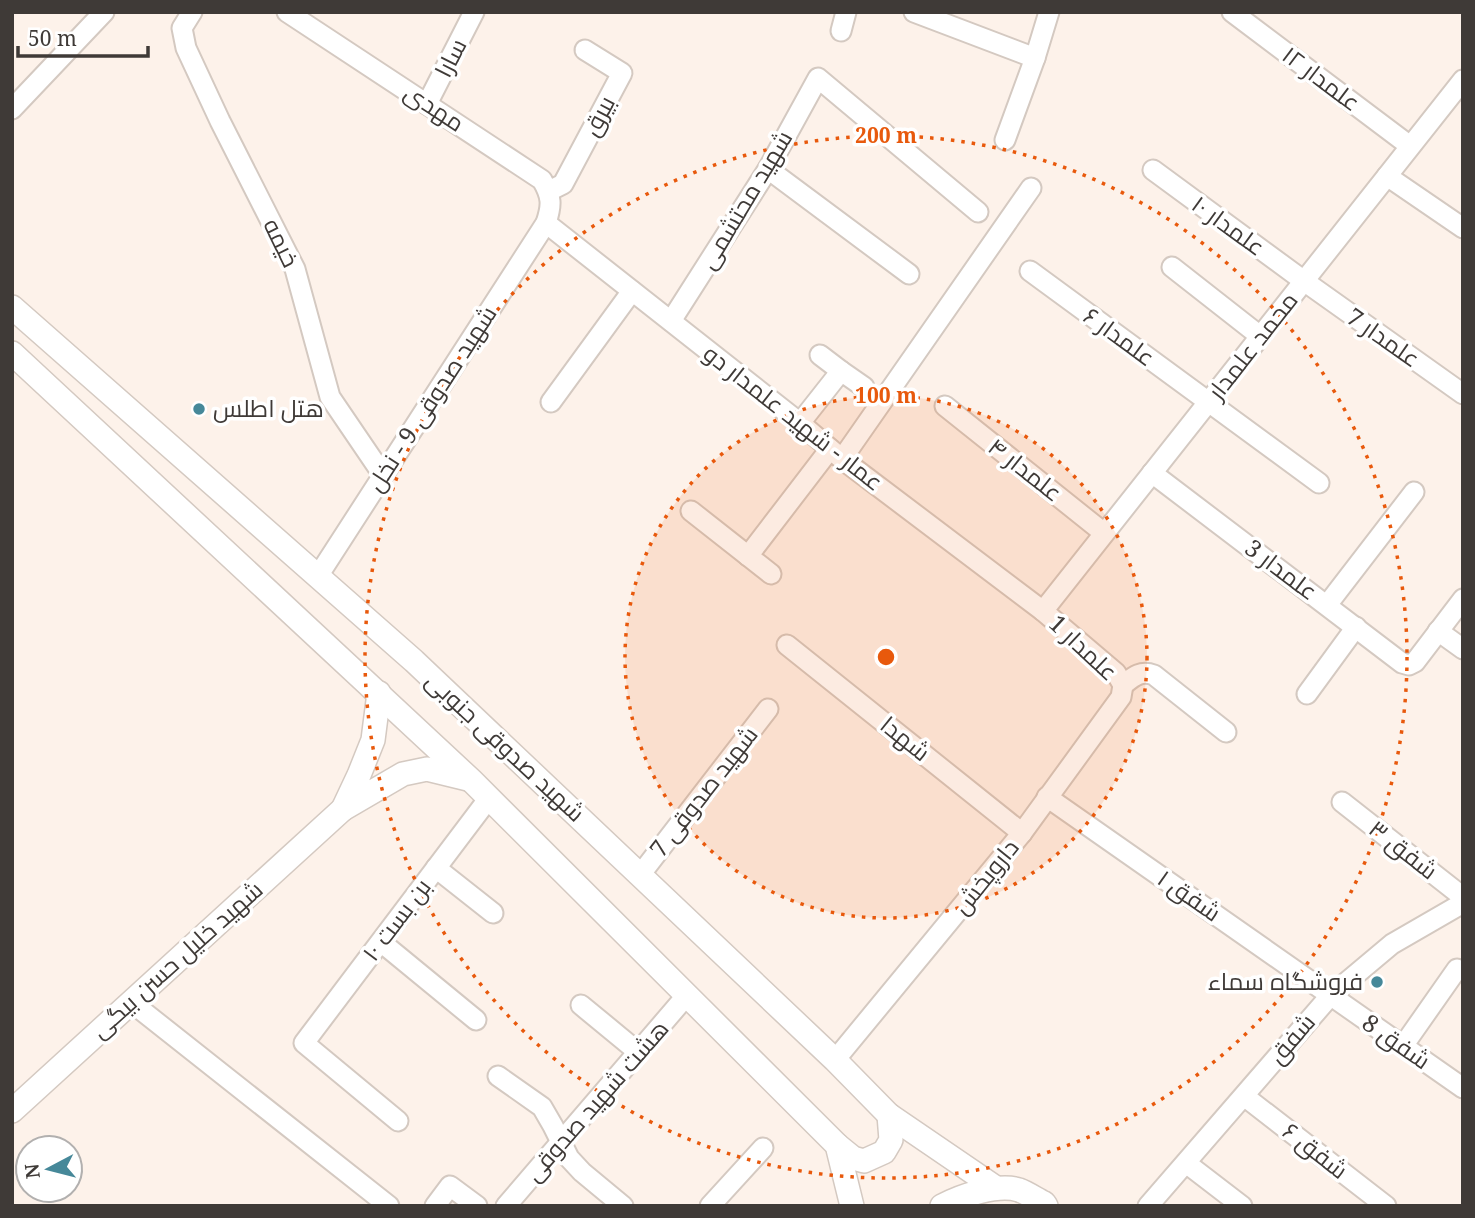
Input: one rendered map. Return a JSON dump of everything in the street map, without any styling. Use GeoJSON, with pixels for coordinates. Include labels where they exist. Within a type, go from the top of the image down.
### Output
{"type":"FeatureCollection","features":[{"type":"Feature","properties":{"kind":"main road","name":"شهید صدوقی جنوبی"},"geometry":{"type":"LineString","coordinates":[[12,307],[414,661],[835,1060],[889,1115],[996,1188]]}},
{"type":"Feature","properties":{"kind":"main road","name":"شهید صدوقی جنوبی"},"geometry":{"type":"LineString","coordinates":[[12,354],[471,779],[837,1145]]}},
{"type":"Feature","properties":{"kind":"main road"},"geometry":{"type":"LineString","coordinates":[[343,809],[373,740],[379,693]]}},
{"type":"Feature","properties":{"kind":"main road"},"geometry":{"type":"LineString","coordinates":[[343,809],[403,775],[427,769],[471,779]]}},
{"type":"Feature","properties":{"kind":"main road","name":"شهید خلیل حسن بیگی"},"geometry":{"type":"LineString","coordinates":[[12,1111],[343,809]]}},
{"type":"Feature","properties":{"kind":"main road"},"geometry":{"type":"LineString","coordinates":[[837,1145],[853,1158],[864,1161],[884,1152],[891,1140],[889,1115]]}},
{"type":"Feature","properties":{"kind":"main road"},"geometry":{"type":"LineString","coordinates":[[837,1145],[852,1206]]}},
{"type":"Feature","properties":{"kind":"main road"},"geometry":{"type":"LineString","coordinates":[[942,1206],[953,1200],[996,1188],[1017,1189],[1046,1206]]}},
{"type":"Feature","properties":{"kind":"street"},"geometry":{"type":"LineString","coordinates":[[12,109],[104,12]]}},
{"type":"Feature","properties":{"kind":"street","name":"خیمه"},"geometry":{"type":"LineString","coordinates":[[192,12],[182,28],[186,48],[295,269],[330,397],[383,475]]}},
{"type":"Feature","properties":{"kind":"street","name":"سارا"},"geometry":{"type":"LineString","coordinates":[[427,104],[474,12]]}},
{"type":"Feature","properties":{"kind":"street"},"geometry":{"type":"LineString","coordinates":[[914,12],[1035,58]]}},
{"type":"Feature","properties":{"kind":"street"},"geometry":{"type":"LineString","coordinates":[[1005,140],[1049,12]]}},
{"type":"Feature","properties":{"kind":"street","name":"علمدار ۱۲"},"geometry":{"type":"LineString","coordinates":[[1232,12],[1410,146]]}},
{"type":"Feature","properties":{"kind":"street","name":"مهدی"},"geometry":{"type":"LineString","coordinates":[[291,13],[542,180],[549,191]]}},
{"type":"Feature","properties":{"kind":"street","name":"بیرق"},"geometry":{"type":"LineString","coordinates":[[549,191],[562,184],[622,73],[585,51]]}},
{"type":"Feature","properties":{"kind":"street","name":"شهید محتشمی"},"geometry":{"type":"LineString","coordinates":[[671,321],[768,169],[818,78],[978,212]]}},
{"type":"Feature","properties":{"kind":"street","name":"محمد علمدار"},"geometry":{"type":"LineString","coordinates":[[1043,611],[1463,80]]}},
{"type":"Feature","properties":{"kind":"street"},"geometry":{"type":"LineString","coordinates":[[768,169],[909,274]]}},
{"type":"Feature","properties":{"kind":"street","name":"علمدار ۱۰"},"geometry":{"type":"LineString","coordinates":[[1153,170],[1304,281]]}},
{"type":"Feature","properties":{"kind":"street"},"geometry":{"type":"LineString","coordinates":[[1387,176],[1463,228]]}},
{"type":"Feature","properties":{"kind":"street"},"geometry":{"type":"LineString","coordinates":[[748,556],[836,454],[1031,188]]}},
{"type":"Feature","properties":{"kind":"street"},"geometry":{"type":"LineString","coordinates":[[546,223],[551,208],[549,191]]}},
{"type":"Feature","properties":{"kind":"street","name":"شهید صدوقی 9 - نخل"},"geometry":{"type":"LineString","coordinates":[[317,576],[546,223]]}},
{"type":"Feature","properties":{"kind":"street","name":"عمار - شهید علمدار دو"},"geometry":{"type":"LineString","coordinates":[[546,223],[836,454],[1043,611]]}},
{"type":"Feature","properties":{"kind":"street"},"geometry":{"type":"LineString","coordinates":[[1172,267],[1260,336]]}},
{"type":"Feature","properties":{"kind":"street","name":"علمدار ۶"},"geometry":{"type":"LineString","coordinates":[[1030,271],[1319,483]]}},
{"type":"Feature","properties":{"kind":"street","name":"علمدار 7"},"geometry":{"type":"LineString","coordinates":[[1304,281],[1463,394]]}},
{"type":"Feature","properties":{"kind":"street"},"geometry":{"type":"LineString","coordinates":[[551,402],[632,290]]}},
{"type":"Feature","properties":{"kind":"street"},"geometry":{"type":"LineString","coordinates":[[820,355],[864,387]]}},
{"type":"Feature","properties":{"kind":"street"},"geometry":{"type":"LineString","coordinates":[[800,423],[841,370]]}},
{"type":"Feature","properties":{"kind":"street","name":"علمدار ۴"},"geometry":{"type":"LineString","coordinates":[[944,406],[1104,533]]}},
{"type":"Feature","properties":{"kind":"street","name":"علمدار 3"},"geometry":{"type":"LineString","coordinates":[[1152,473],[1402,663],[1409,665],[1415,662],[1438,631]]}},
{"type":"Feature","properties":{"kind":"street"},"geometry":{"type":"LineString","coordinates":[[1327,605],[1414,492]]}},
{"type":"Feature","properties":{"kind":"street"},"geometry":{"type":"LineString","coordinates":[[691,511],[771,574]]}},
{"type":"Feature","properties":{"kind":"street"},"geometry":{"type":"LineString","coordinates":[[1463,599],[1438,631],[1463,649]]}},
{"type":"Feature","properties":{"kind":"street","name":"علمدار 1"},"geometry":{"type":"LineString","coordinates":[[1043,611],[1116,673],[1122,685]]}},
{"type":"Feature","properties":{"kind":"street"},"geometry":{"type":"LineString","coordinates":[[1307,694],[1356,627]]}},
{"type":"Feature","properties":{"kind":"street","name":"شهدا"},"geometry":{"type":"LineString","coordinates":[[787,645],[1022,833]]}},
{"type":"Feature","properties":{"kind":"street"},"geometry":{"type":"LineString","coordinates":[[1122,685],[1139,673],[1154,675],[1226,732]]}},
{"type":"Feature","properties":{"kind":"street","name":"داروپخش"},"geometry":{"type":"LineString","coordinates":[[835,1060],[1022,833],[1121,697],[1122,685]]}},
{"type":"Feature","properties":{"kind":"street","name":"شهید صدوقی 7"},"geometry":{"type":"LineString","coordinates":[[640,875],[768,709]]}},
{"type":"Feature","properties":{"kind":"street","name":"شفق ۱"},"geometry":{"type":"LineString","coordinates":[[1047,797],[1330,996]]}},
{"type":"Feature","properties":{"kind":"street","name":"بن بست ۱۰"},"geometry":{"type":"LineString","coordinates":[[398,1121],[304,1043],[489,798]]}},
{"type":"Feature","properties":{"kind":"street","name":"شفق ۳"},"geometry":{"type":"LineString","coordinates":[[1342,802],[1463,897]]}},
{"type":"Feature","properties":{"kind":"street"},"geometry":{"type":"LineString","coordinates":[[436,868],[493,913]]}},
{"type":"Feature","properties":{"kind":"street","name":"شفق"},"geometry":{"type":"LineString","coordinates":[[1148,1206],[1330,996],[1392,944],[1463,904]]}},
{"type":"Feature","properties":{"kind":"street"},"geometry":{"type":"LineString","coordinates":[[381,942],[476,1020]]}},
{"type":"Feature","properties":{"kind":"street"},"geometry":{"type":"LineString","coordinates":[[1403,1046],[1457,969]]}},
{"type":"Feature","properties":{"kind":"street","name":"هشت شهید صدوقی"},"geometry":{"type":"LineString","coordinates":[[506,1206],[687,995]]}},
{"type":"Feature","properties":{"kind":"street","name":"شفق 8"},"geometry":{"type":"LineString","coordinates":[[1330,996],[1463,1088]]}},
{"type":"Feature","properties":{"kind":"street"},"geometry":{"type":"LineString","coordinates":[[131,1002],[389,1206]]}},
{"type":"Feature","properties":{"kind":"street"},"geometry":{"type":"LineString","coordinates":[[581,1005],[638,1052]]}},
{"type":"Feature","properties":{"kind":"street"},"geometry":{"type":"LineString","coordinates":[[498,1076],[542,1107],[569,1158],[623,1206]]}},
{"type":"Feature","properties":{"kind":"street","name":"شفق ۶"},"geometry":{"type":"LineString","coordinates":[[1244,1096],[1384,1205]]}},
{"type":"Feature","properties":{"kind":"street"},"geometry":{"type":"LineString","coordinates":[[710,1206],[763,1149]]}},
{"type":"Feature","properties":{"kind":"street"},"geometry":{"type":"LineString","coordinates":[[1186,1163],[1242,1206]]}},
{"type":"Feature","properties":{"kind":"street"},"geometry":{"type":"LineString","coordinates":[[435,1206],[450,1186],[477,1206]]}},
{"type":"Feature","properties":{"kind":"place","name":"هتل اطلس"},"geometry":{"type":"Point","coordinates":[199,409]}},
{"type":"Feature","properties":{"kind":"place","name":"فروشگاه سماء"},"geometry":{"type":"Point","coordinates":[1377,982]}}]}
